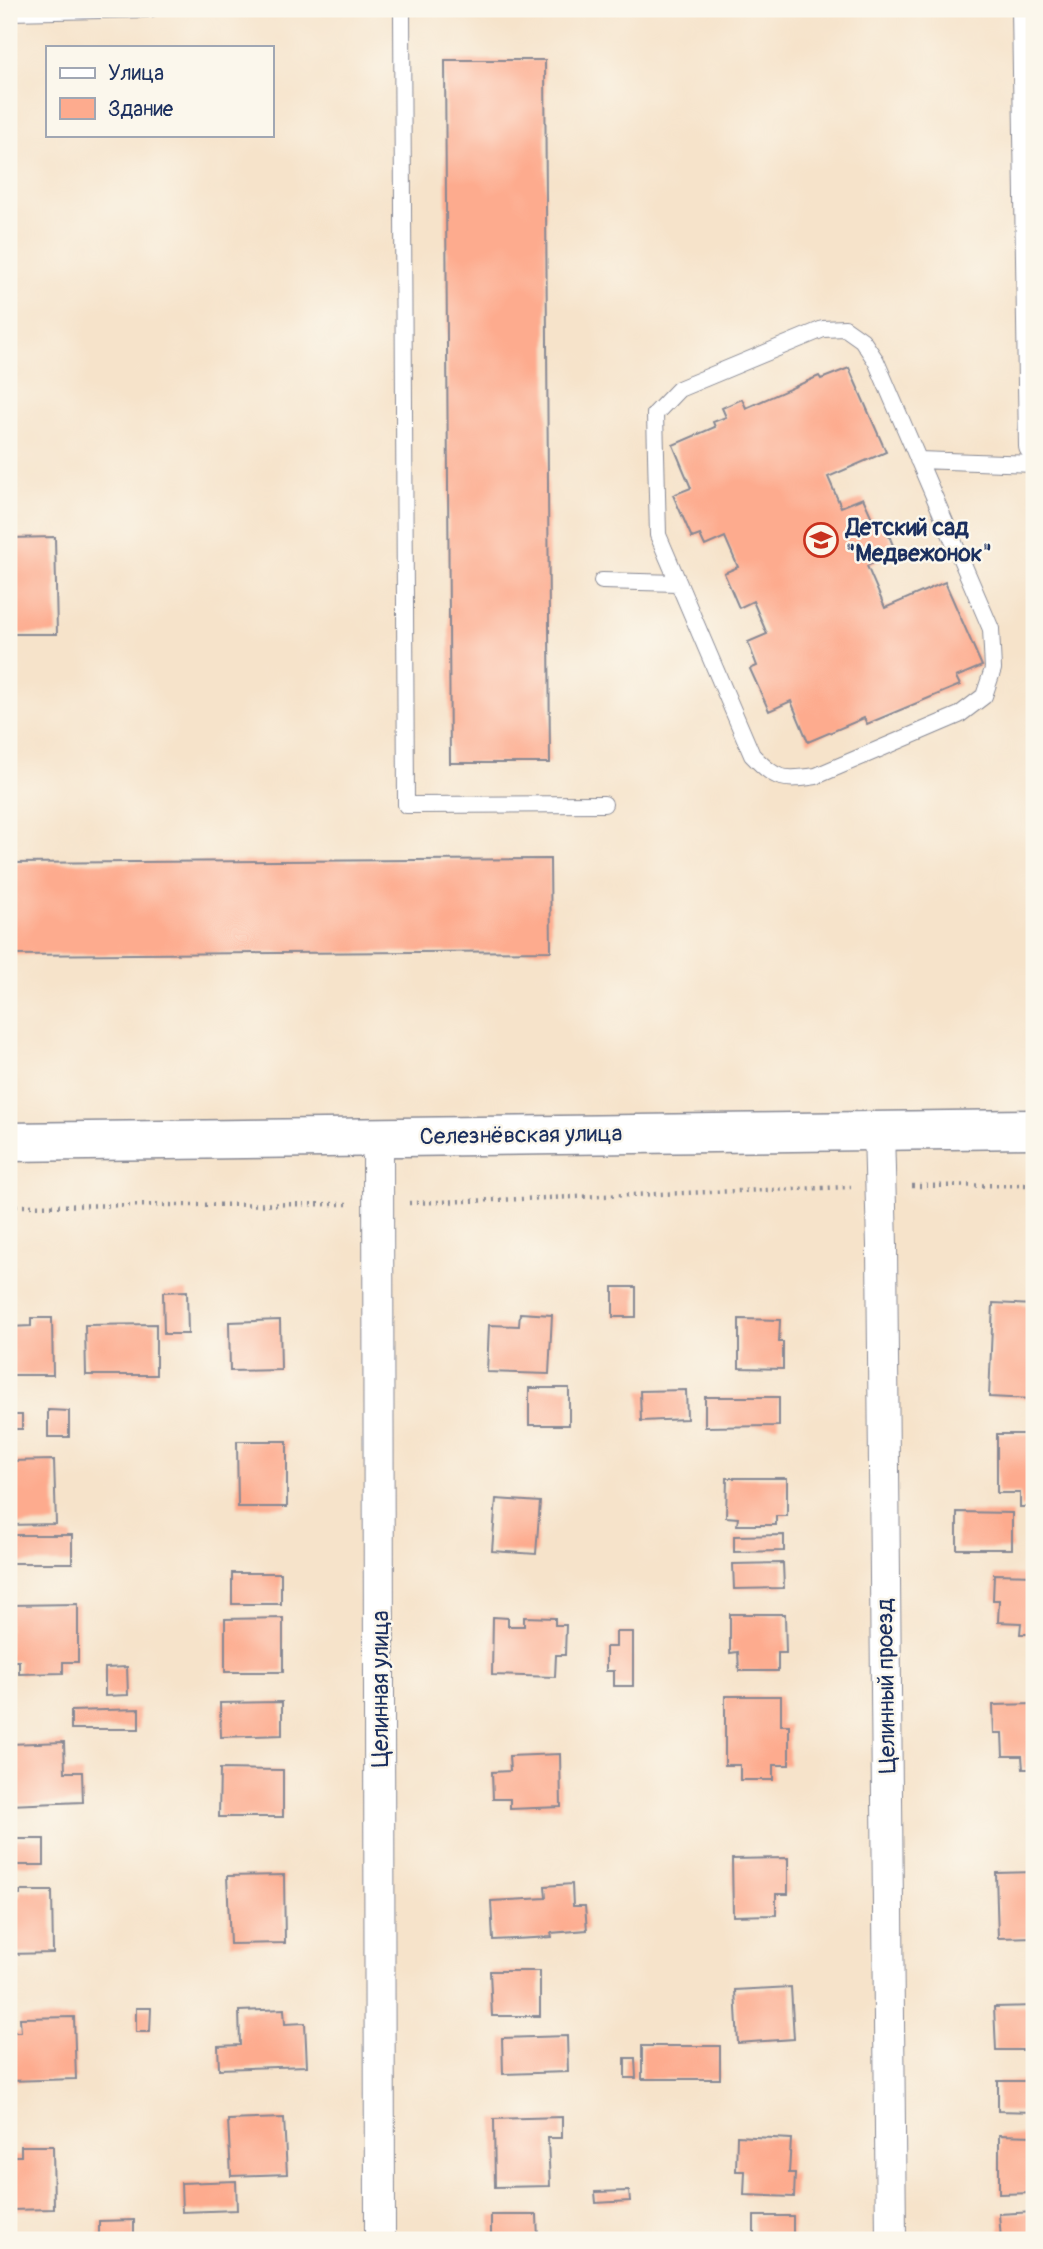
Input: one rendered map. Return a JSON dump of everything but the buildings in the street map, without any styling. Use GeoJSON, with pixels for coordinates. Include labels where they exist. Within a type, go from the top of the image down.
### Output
{"type":"FeatureCollection","features":[{"type":"Feature","properties":{"kind":"street"},"geometry":{"type":"LineString","coordinates":[[1027,9],[1034,446]]}},
{"type":"Feature","properties":{"kind":"street","name":"Селезнёвская улица"},"geometry":{"type":"LineString","coordinates":[[9,1142],[1034,1129]]}},
{"type":"Feature","properties":{"kind":"street","name":"Целинный проезд"},"geometry":{"type":"LineString","coordinates":[[878,1131],[881,1186],[891,2240]]}},
{"type":"Feature","properties":{"kind":"street","name":"Целинная улица"},"geometry":{"type":"LineString","coordinates":[[378,1137],[380,2240]]}},
{"type":"Feature","properties":{"kind":"lane"},"geometry":{"type":"LineString","coordinates":[[9,12],[150,9]]}},
{"type":"Feature","properties":{"kind":"lane"},"geometry":{"type":"LineString","coordinates":[[402,9],[406,805],[604,804]]}},
{"type":"Feature","properties":{"kind":"lane"},"geometry":{"type":"LineString","coordinates":[[845,328],[862,340],[876,361],[918,460],[991,629],[993,669],[984,696],[959,715],[816,776],[793,779],[770,774],[752,755],[658,535],[654,414],[679,389],[823,329],[845,328]]}},
{"type":"Feature","properties":{"kind":"lane"},"geometry":{"type":"LineString","coordinates":[[918,460],[1034,464]]}},
{"type":"Feature","properties":{"kind":"lane"},"geometry":{"type":"LineString","coordinates":[[602,581],[678,583]]}},
{"type":"Feature","properties":{"kind":"path"},"geometry":{"type":"LineString","coordinates":[[9,1206],[379,1203],[881,1186],[1034,1185]]}},
{"type":"Feature","properties":{"kind":"place","name":"Детский сад \"Медвежонок\""},"geometry":{"type":"Point","coordinates":[821,540]}}]}
